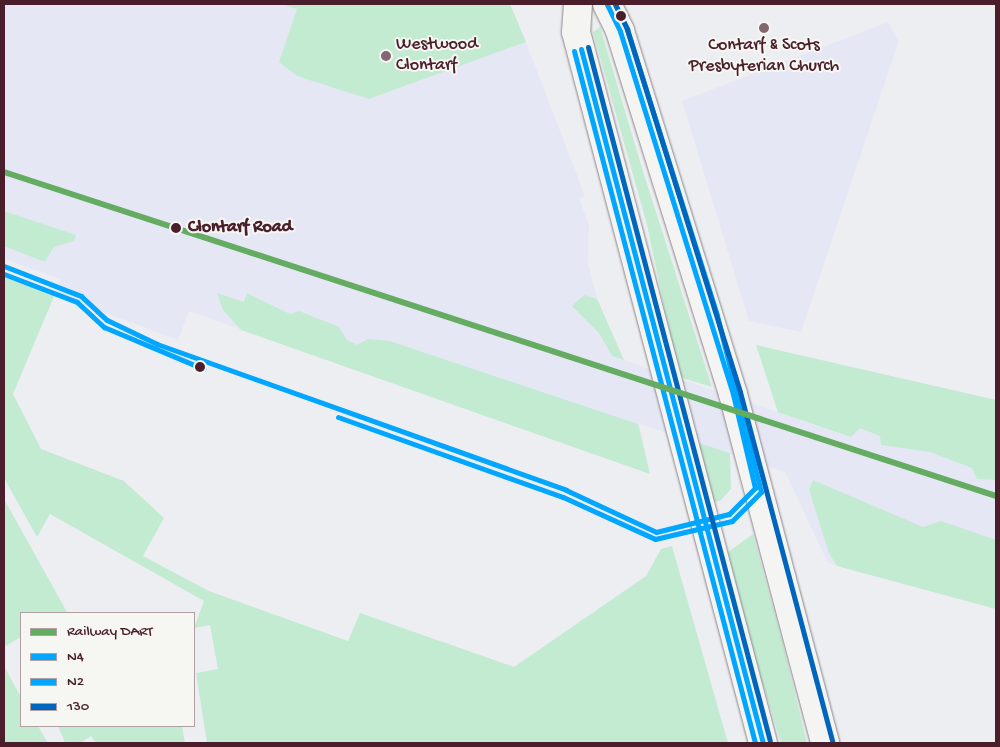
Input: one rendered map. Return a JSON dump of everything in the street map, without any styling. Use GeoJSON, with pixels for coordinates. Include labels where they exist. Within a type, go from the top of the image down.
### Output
{"type":"FeatureCollection","features":[{"type":"Feature","properties":{"kind":"main road"},"geometry":{"type":"LineString","coordinates":[[578,4],[576,32],[763,743]]}},
{"type":"Feature","properties":{"kind":"main road"},"geometry":{"type":"LineString","coordinates":[[607,4],[620,31],[733,394],[825,743]]}},
{"type":"Feature","properties":{"kind":"shaded area"},"geometry":{"type":"Polygon","coordinates":[[[4,4],[281,4],[297,9],[369,99],[526,42],[585,196],[579,198],[589,225],[588,263],[597,299],[624,360],[778,412],[756,345],[996,400],[996,609],[828,563],[785,472],[639,424],[650,474],[189,311],[178,340],[55,294],[61,279],[4,259],[4,4]]]}},
{"type":"Feature","properties":{"kind":"shaded area"},"geometry":{"type":"Polygon","coordinates":[[[888,22],[899,41],[801,332],[749,321],[682,101],[888,22]]]}},
{"type":"Feature","properties":{"kind":"green space","name":"Westwood Clontarf"},"geometry":{"type":"Polygon","coordinates":[[[281,4],[510,4],[526,42],[369,99],[297,76],[279,62],[297,9],[281,4]]]}},
{"type":"Feature","properties":{"kind":"green space"},"geometry":{"type":"Polygon","coordinates":[[[600,27],[642,168],[712,387],[679,377],[647,225],[593,32],[600,27]]]}},
{"type":"Feature","properties":{"kind":"green space"},"geometry":{"type":"Polygon","coordinates":[[[4,211],[76,235],[74,241],[54,247],[45,262],[4,246],[4,211]]]}},
{"type":"Feature","properties":{"kind":"green space"},"geometry":{"type":"Polygon","coordinates":[[[4,277],[55,294],[13,394],[41,449],[124,481],[164,518],[143,556],[209,591],[348,641],[360,613],[514,667],[646,576],[661,549],[672,546],[728,743],[207,743],[196,673],[218,669],[210,625],[195,628],[204,601],[50,514],[37,537],[4,478],[4,277]]]}},
{"type":"Feature","properties":{"kind":"green space"},"geometry":{"type":"Polygon","coordinates":[[[217,293],[244,302],[247,293],[290,314],[299,311],[339,327],[347,340],[357,345],[368,339],[390,341],[638,424],[650,474],[241,330],[223,310],[217,293]]]}},
{"type":"Feature","properties":{"kind":"green space"},"geometry":{"type":"Polygon","coordinates":[[[584,295],[597,299],[624,360],[612,356],[599,333],[572,306],[584,295]]]}},
{"type":"Feature","properties":{"kind":"green space"},"geometry":{"type":"Polygon","coordinates":[[[756,345],[996,400],[996,480],[977,479],[972,468],[930,452],[881,445],[880,436],[860,428],[851,437],[778,412],[756,345]]]}},
{"type":"Feature","properties":{"kind":"green space"},"geometry":{"type":"Polygon","coordinates":[[[695,442],[730,453],[731,489],[720,501],[713,502],[695,442]]]}},
{"type":"Feature","properties":{"kind":"green space"},"geometry":{"type":"Polygon","coordinates":[[[813,480],[923,527],[941,521],[996,540],[996,609],[837,566],[829,553],[809,490],[813,480]]]}},
{"type":"Feature","properties":{"kind":"green space"},"geometry":{"type":"Polygon","coordinates":[[[4,499],[67,612],[20,612],[20,638],[4,647],[4,499]]]}},
{"type":"Feature","properties":{"kind":"green space"},"geometry":{"type":"Polygon","coordinates":[[[753,534],[783,644],[807,743],[781,743],[724,555],[753,534]]]}},
{"type":"Feature","properties":{"kind":"green space"},"geometry":{"type":"Polygon","coordinates":[[[4,666],[20,695],[20,727],[39,727],[48,743],[4,743],[4,666]]]}},
{"type":"Feature","properties":{"kind":"green space"},"geometry":{"type":"Polygon","coordinates":[[[58,727],[182,727],[185,743],[96,743],[91,736],[80,743],[65,743],[58,727]]]}},
{"type":"Feature","properties":{"kind":"rail line","name":"DART"},"geometry":{"type":"LineString","coordinates":[[4,172],[996,496]]}},
{"type":"Feature","properties":{"kind":"transit line","name":"N4"},"geometry":{"type":"LineString","coordinates":[[4,266],[81,296],[107,320],[157,344],[566,490],[656,532],[729,514],[755,488],[733,394],[620,31],[607,4]]}},
{"type":"Feature","properties":{"kind":"transit line","name":"N2"},"geometry":{"type":"LineString","coordinates":[[338,417],[563,497],[655,539],[732,521],[761,492],[717,315],[627,29],[615,4]]}},
{"type":"Feature","properties":{"kind":"transit line","name":"130"},"geometry":{"type":"LineString","coordinates":[[615,4],[627,29],[740,392],[832,741]]}},
{"type":"Feature","properties":{"kind":"transit line","name":"130"},"geometry":{"type":"LineString","coordinates":[[588,47],[770,741]]}},
{"type":"Feature","properties":{"kind":"transit line","name":"N4"},"geometry":{"type":"LineString","coordinates":[[581,49],[763,743]]}},
{"type":"Feature","properties":{"kind":"transit line","name":"N2"},"geometry":{"type":"LineString","coordinates":[[574,51],[755,743]]}},
{"type":"Feature","properties":{"kind":"transit line","name":"N2"},"geometry":{"type":"LineString","coordinates":[[4,274],[77,302],[104,327],[204,369]]}},
{"type":"Feature","properties":{"kind":"place","name":"Contarf & Scots Presbyterian Church"},"geometry":{"type":"Point","coordinates":[764,28]}},
{"type":"Feature","properties":{"kind":"place","name":"Westwood Clontarf"},"geometry":{"type":"Point","coordinates":[386,56]}},
{"type":"Feature","properties":{"kind":"place","name":"Clontarf Road"},"geometry":{"type":"Point","coordinates":[176,228]}}]}
